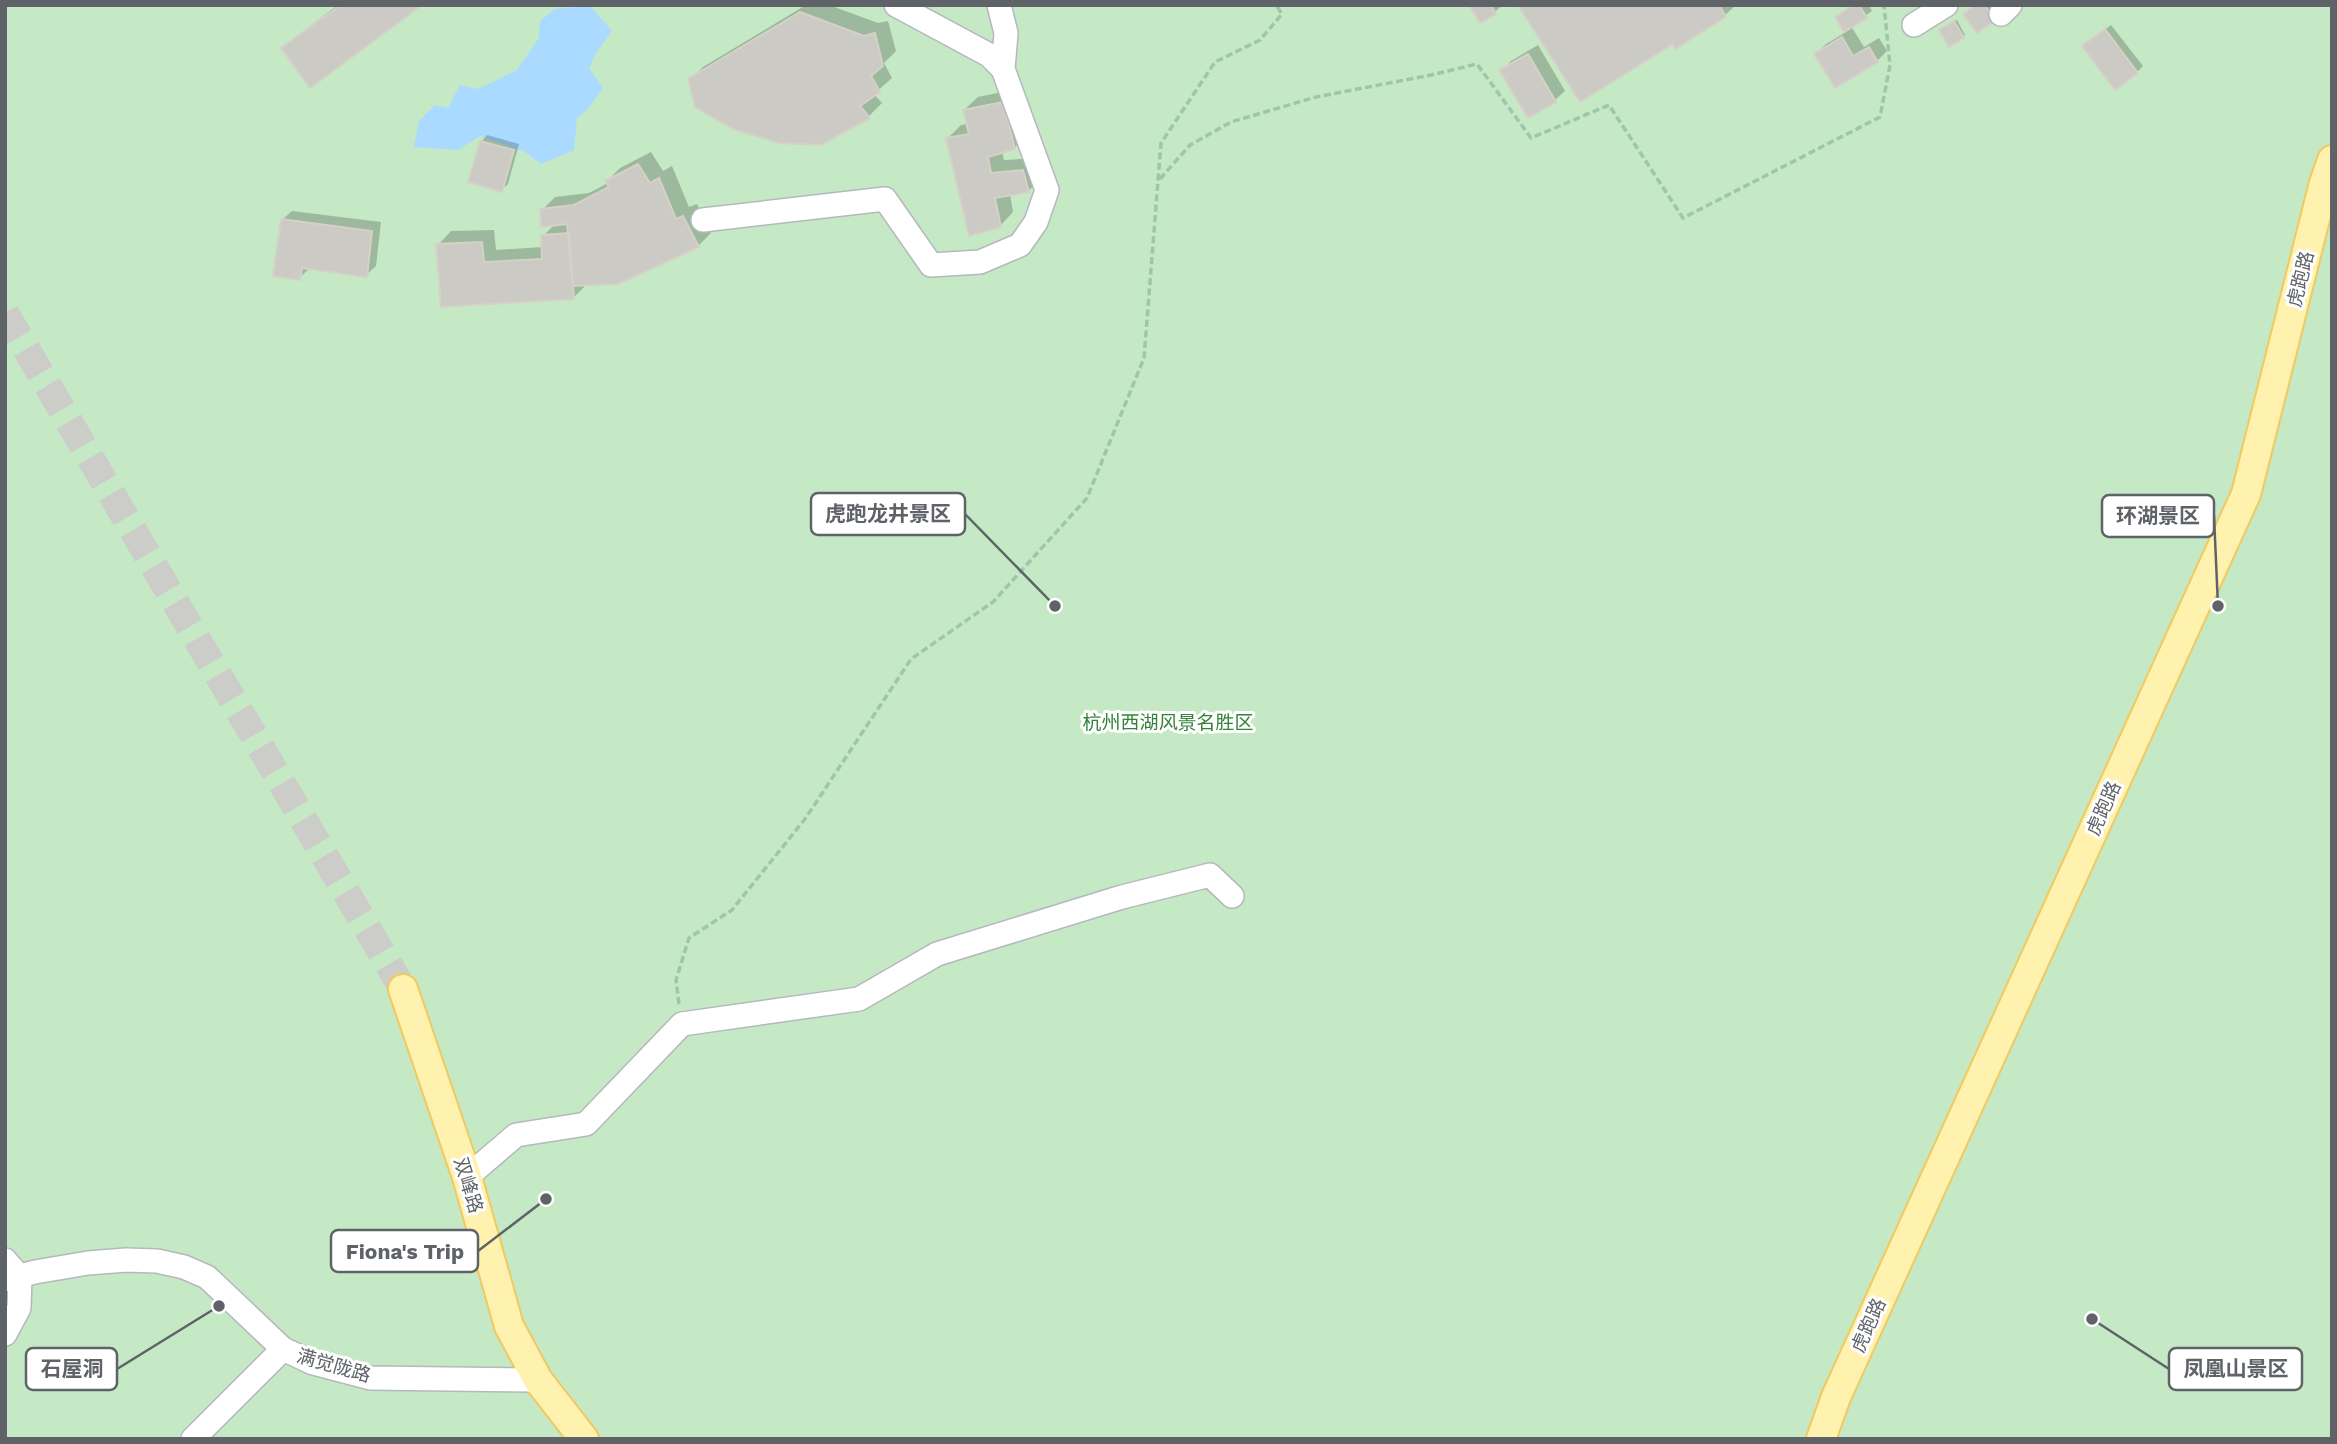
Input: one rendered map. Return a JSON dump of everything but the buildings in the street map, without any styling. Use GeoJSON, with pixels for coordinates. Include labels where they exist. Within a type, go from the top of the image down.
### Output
{"type":"FeatureCollection","features":[{"type":"Feature","properties":{"kind":"main road","name":"虎跑路"},"geometry":{"type":"LineString","coordinates":[[1821,1439],[1836,1397],[2246,494],[2332,160]]}},
{"type":"Feature","properties":{"kind":"main road","name":"双峰路"},"geometry":{"type":"LineString","coordinates":[[403,989],[467,1177],[509,1326],[538,1380]]}},
{"type":"Feature","properties":{"kind":"main road"},"geometry":{"type":"LineString","coordinates":[[538,1380],[584,1439]]}},
{"type":"Feature","properties":{"kind":"street"},"geometry":{"type":"LineString","coordinates":[[896,5],[989,55],[1003,69]]}},
{"type":"Feature","properties":{"kind":"street"},"geometry":{"type":"LineString","coordinates":[[703,220],[886,199],[931,265],[980,262],[1020,245],[1036,222],[1047,190],[1003,69],[1006,33],[999,5]]}},
{"type":"Feature","properties":{"kind":"street"},"geometry":{"type":"LineString","coordinates":[[1914,25],[1946,5]]}},
{"type":"Feature","properties":{"kind":"street"},"geometry":{"type":"LineString","coordinates":[[467,1177],[516,1135],[586,1124],[682,1024],[859,999],[937,954],[1122,897],[1210,875],[1232,896]]}},
{"type":"Feature","properties":{"kind":"street","name":"满觉陇路"},"geometry":{"type":"LineString","coordinates":[[10,1272],[126,1260],[157,1261],[184,1267],[207,1277],[283,1349],[313,1363],[370,1378],[538,1380]]}},
{"type":"Feature","properties":{"kind":"street"},"geometry":{"type":"LineString","coordinates":[[5,1334],[19,1308],[10,1272]]}},
{"type":"Feature","properties":{"kind":"street"},"geometry":{"type":"LineString","coordinates":[[193,1439],[283,1349]]}},
{"type":"Feature","properties":{"kind":"path"},"geometry":{"type":"LineString","coordinates":[[682,1024],[676,980],[689,938],[732,910],[797,829],[911,659],[993,602],[1087,498],[1144,358],[1161,143],[1215,62],[1260,40],[1282,14],[1276,5]]}},
{"type":"Feature","properties":{"kind":"path"},"geometry":{"type":"LineString","coordinates":[[1158,180],[1189,145],[1231,122],[1316,97],[1477,64],[1531,138],[1609,105],[1683,218],[1880,117],[1890,65],[1884,5]]}},
{"type":"Feature","properties":{"kind":"green space","name":"杭州西湖风景名胜区"},"geometry":{"type":"Polygon","coordinates":[[[5,5],[2332,5],[2332,1439],[5,1439],[5,5]]]}},
{"type":"Feature","properties":{"kind":"water"},"geometry":{"type":"Polygon","coordinates":[[[590,6],[612,31],[589,68],[603,88],[588,109],[577,118],[574,150],[541,164],[525,152],[480,136],[458,150],[414,147],[419,121],[435,105],[448,108],[460,85],[478,89],[517,70],[539,38],[540,21],[555,9],[590,6]]]}},
{"type":"Feature","properties":{"kind":"tunnel"},"geometry":{"type":"LineString","coordinates":[[5,313],[403,989]]}},
{"type":"Feature","properties":{"kind":"place","name":"虎跑龙井景区"},"geometry":{"type":"Point","coordinates":[1055,606]}},
{"type":"Feature","properties":{"kind":"place","name":"环湖景区"},"geometry":{"type":"Point","coordinates":[2218,606]}},
{"type":"Feature","properties":{"kind":"place","name":"Fiona's Trip"},"geometry":{"type":"Point","coordinates":[546,1199]}},
{"type":"Feature","properties":{"kind":"place","name":"石屋洞"},"geometry":{"type":"Point","coordinates":[219,1306]}},
{"type":"Feature","properties":{"kind":"place","name":"凤凰山景区"},"geometry":{"type":"Point","coordinates":[2092,1319]}}]}
